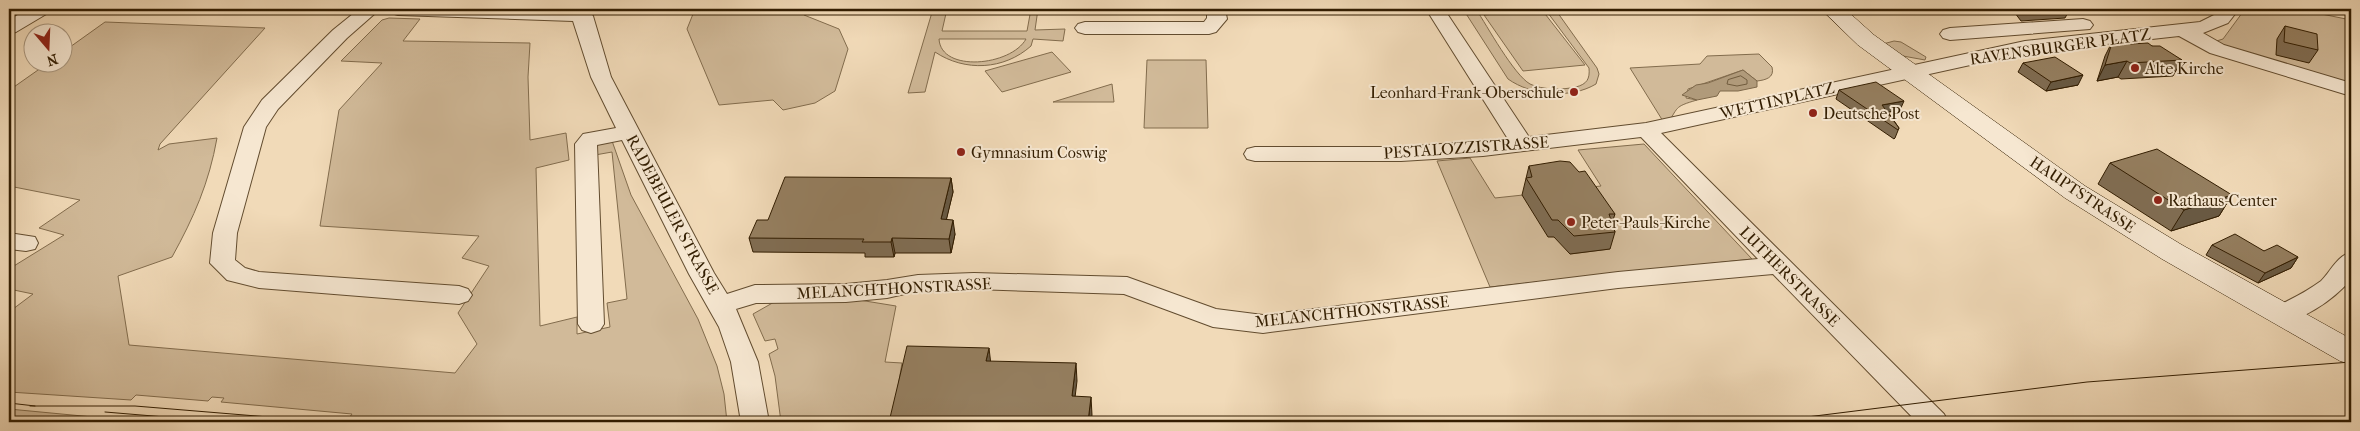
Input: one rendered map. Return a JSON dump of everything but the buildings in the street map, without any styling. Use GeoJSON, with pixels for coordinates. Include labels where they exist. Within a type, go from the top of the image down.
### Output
{"type":"FeatureCollection","features":[{"type":"Feature","properties":{"kind":"main road","name":"HAUPTSTRASSE"},"geometry":{"type":"LineString","coordinates":[[1832,9],[1866,40],[2099,207],[2172,252],[2351,353]]}},
{"type":"Feature","properties":{"kind":"street"},"geometry":{"type":"LineString","coordinates":[[9,28],[41,9]]}},
{"type":"Feature","properties":{"kind":"street"},"geometry":{"type":"LineString","coordinates":[[370,9],[340,34],[270,105],[255,127],[225,233],[222,263],[236,274],[260,280],[459,295]]}},
{"type":"Feature","properties":{"kind":"street"},"geometry":{"type":"LineString","coordinates":[[398,9],[581,12]]}},
{"type":"Feature","properties":{"kind":"street"},"geometry":{"type":"LineString","coordinates":[[1085,28],[1209,28],[1217,19],[1216,9]]}},
{"type":"Feature","properties":{"kind":"street"},"geometry":{"type":"LineString","coordinates":[[1435,9],[1522,144]]}},
{"type":"Feature","properties":{"kind":"street","name":"RADEBEULER STRASSE"},"geometry":{"type":"LineString","coordinates":[[581,12],[601,76],[702,274],[722,304],[742,351],[750,384],[755,422]]}},
{"type":"Feature","properties":{"kind":"street"},"geometry":{"type":"LineString","coordinates":[[1977,56],[1950,34],[2227,12]]}},
{"type":"Feature","properties":{"kind":"street","name":"RAVENSBURGER PLATZ"},"geometry":{"type":"LineString","coordinates":[[1908,71],[1977,56],[2069,42],[2204,27],[2217,22],[2227,12]]}},
{"type":"Feature","properties":{"kind":"street"},"geometry":{"type":"LineString","coordinates":[[2183,30],[2217,49],[2351,90]]}},
{"type":"Feature","properties":{"kind":"street","name":"WETTINPLATZ"},"geometry":{"type":"LineString","coordinates":[[1646,130],[1908,71]]}},
{"type":"Feature","properties":{"kind":"street","name":"PESTALOZZISTRASSE"},"geometry":{"type":"LineString","coordinates":[[1255,154],[1401,154],[1483,149],[1646,130]]}},
{"type":"Feature","properties":{"kind":"street","name":"LUTHERSTRASSE"},"geometry":{"type":"LineString","coordinates":[[1646,130],[1778,266],[1934,422]]}},
{"type":"Feature","properties":{"kind":"street"},"geometry":{"type":"LineString","coordinates":[[591,324],[586,144],[591,139],[629,132]]}},
{"type":"Feature","properties":{"kind":"street"},"geometry":{"type":"LineString","coordinates":[[2282,314],[2336,284],[2351,260]]}},
{"type":"Feature","properties":{"kind":"street","name":"MELANCHTHONSTRASSE"},"geometry":{"type":"LineString","coordinates":[[722,304],[755,294],[846,293],[887,289],[918,283],[974,281],[1127,286],[1213,318],[1263,324],[1618,280],[1778,266]]}},
{"type":"Feature","properties":{"kind":"shaded area"},"geometry":{"type":"Polygon","coordinates":[[[695,9],[807,9],[804,15],[839,29],[848,49],[835,91],[815,103],[783,110],[773,100],[719,105],[687,29],[695,9]]]}},
{"type":"Feature","properties":{"kind":"shaded area"},"geometry":{"type":"Polygon","coordinates":[[[933,9],[947,9],[942,31],[1027,31],[1031,9],[1038,9],[1035,30],[1065,29],[1063,41],[1033,39],[1031,46],[1020,54],[997,64],[984,66],[959,63],[935,52],[925,92],[908,93],[933,9]],[[939,39],[943,50],[951,57],[963,61],[978,62],[1006,55],[1018,48],[1026,39],[939,39]]]}},
{"type":"Feature","properties":{"kind":"shaded area"},"geometry":{"type":"Polygon","coordinates":[[[955,9],[1024,9],[1023,14],[954,14],[955,9]]]}},
{"type":"Feature","properties":{"kind":"shaded area"},"geometry":{"type":"Polygon","coordinates":[[[1463,9],[1476,9],[1516,71],[1530,84],[1553,89],[1576,87],[1587,80],[1589,68],[1545,9],[1555,9],[1597,68],[1599,74],[1596,84],[1575,92],[1552,94],[1518,85],[1508,79],[1463,9]]]}},
{"type":"Feature","properties":{"kind":"shaded area"},"geometry":{"type":"Polygon","coordinates":[[[2245,9],[2297,9],[2351,20],[2351,88],[2221,49],[2210,43],[2223,39],[2245,9]]]}},
{"type":"Feature","properties":{"kind":"shaded area"},"geometry":{"type":"Polygon","coordinates":[[[1542,10],[1585,65],[1523,71],[1484,15],[1542,10]]]}},
{"type":"Feature","properties":{"kind":"shaded area"},"geometry":{"type":"Polygon","coordinates":[[[389,18],[420,19],[403,41],[530,43],[528,77],[530,140],[566,133],[569,160],[536,168],[540,326],[577,317],[577,334],[610,327],[607,303],[627,299],[612,152],[595,155],[596,141],[611,138],[631,195],[698,319],[717,366],[724,394],[727,422],[374,422],[349,418],[352,414],[221,402],[224,398],[212,397],[208,401],[136,395],[131,400],[9,392],[9,312],[33,294],[9,289],[9,269],[64,235],[39,228],[80,200],[9,186],[9,93],[11,89],[35,72],[72,72],[72,46],[105,22],[265,28],[160,144],[158,150],[169,144],[217,138],[210,170],[200,199],[172,257],[118,276],[129,345],[455,373],[477,344],[458,313],[489,266],[462,258],[479,236],[320,226],[339,110],[382,63],[341,61],[382,20],[389,18]]]}},
{"type":"Feature","properties":{"kind":"shaded area"},"geometry":{"type":"Polygon","coordinates":[[[1894,41],[1901,42],[1926,57],[1925,60],[1903,56],[1883,44],[1894,41]]]}},
{"type":"Feature","properties":{"kind":"shaded area"},"geometry":{"type":"Polygon","coordinates":[[[1052,52],[1071,72],[1002,92],[985,71],[1052,52]]]}},
{"type":"Feature","properties":{"kind":"shaded area"},"geometry":{"type":"Polygon","coordinates":[[[1759,54],[1772,67],[1773,71],[1769,78],[1757,81],[1743,70],[1688,89],[1686,98],[1697,100],[1677,108],[1666,126],[1630,68],[1700,64],[1707,56],[1759,54]]]}},
{"type":"Feature","properties":{"kind":"shaded area"},"geometry":{"type":"Polygon","coordinates":[[[1147,60],[1206,60],[1208,128],[1144,128],[1147,60]]]}},
{"type":"Feature","properties":{"kind":"shaded area"},"geometry":{"type":"Polygon","coordinates":[[[1112,84],[1114,102],[1053,102],[1112,84]]]}},
{"type":"Feature","properties":{"kind":"shaded area"},"geometry":{"type":"Polygon","coordinates":[[[1644,144],[1752,259],[1490,287],[1437,161],[1470,158],[1495,198],[1523,195],[1559,236],[1570,254],[1610,249],[1581,188],[1601,186],[1578,150],[1644,144]]]}},
{"type":"Feature","properties":{"kind":"shaded area"},"geometry":{"type":"Polygon","coordinates":[[[859,300],[896,306],[885,362],[902,363],[892,422],[781,422],[775,376],[769,354],[778,349],[775,339],[765,341],[753,314],[776,301],[859,300]]]}},
{"type":"Feature","properties":{"kind":"shaded area"},"geometry":{"type":"Polygon","coordinates":[[[9,409],[114,419],[117,422],[9,422],[9,409]]]}},
{"type":"Feature","properties":{"kind":"water"},"geometry":{"type":"Polygon","coordinates":[[[1743,70],[1757,81],[1757,87],[1738,91],[1720,91],[1717,96],[1697,100],[1682,95],[1696,85],[1708,83],[1743,70]]]}},
{"type":"Feature","properties":{"kind":"tram line"},"geometry":{"type":"LineString","coordinates":[[1767,422],[2087,382],[2351,362]]}},
{"type":"Feature","properties":{"kind":"tram line"},"geometry":{"type":"LineString","coordinates":[[9,403],[35,406]]}},
{"type":"Feature","properties":{"kind":"tram line"},"geometry":{"type":"LineString","coordinates":[[30,406],[35,406]]}},
{"type":"Feature","properties":{"kind":"tram line"},"geometry":{"type":"LineString","coordinates":[[35,406],[135,406],[329,422]]}},
{"type":"Feature","properties":{"kind":"tram line"},"geometry":{"type":"LineString","coordinates":[[105,412],[225,422]]}},
{"type":"Feature","properties":{"kind":"place","name":"Alte Kirche"},"geometry":{"type":"Point","coordinates":[2135,68]}},
{"type":"Feature","properties":{"kind":"place","name":"Leonhard-Frank-Oberschule"},"geometry":{"type":"Point","coordinates":[1574,92]}},
{"type":"Feature","properties":{"kind":"place","name":"Deutsche Post"},"geometry":{"type":"Point","coordinates":[1813,113]}},
{"type":"Feature","properties":{"kind":"place","name":"Gymnasium Coswig"},"geometry":{"type":"Point","coordinates":[961,152]}},
{"type":"Feature","properties":{"kind":"place","name":"Rathaus-Center"},"geometry":{"type":"Point","coordinates":[2158,200]}},
{"type":"Feature","properties":{"kind":"place","name":"Peter-Pauls-Kirche"},"geometry":{"type":"Point","coordinates":[1571,222]}}]}
